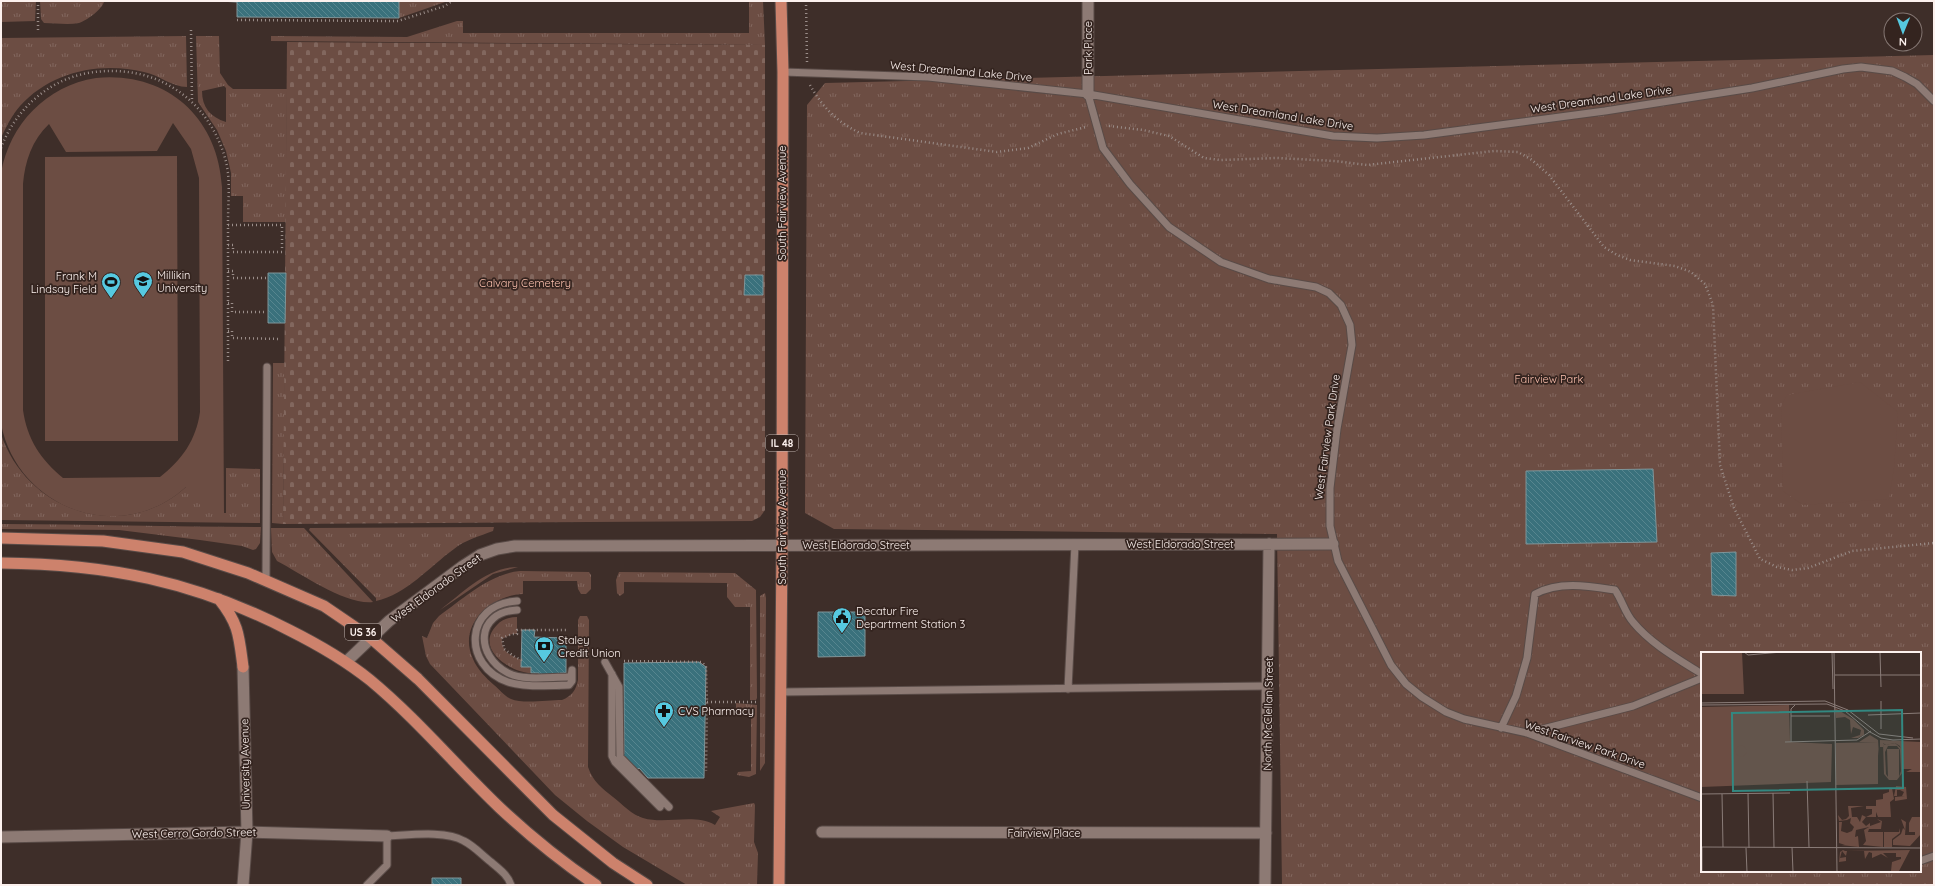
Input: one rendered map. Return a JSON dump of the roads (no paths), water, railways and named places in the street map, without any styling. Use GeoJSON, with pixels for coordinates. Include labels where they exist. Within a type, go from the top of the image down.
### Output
{"type":"FeatureCollection","features":[{"type":"Feature","properties":{"kind":"main road","name":"South Fairview Avenue"},"geometry":{"type":"LineString","coordinates":[[779,885],[782,545],[783,72],[781,1]]}},
{"type":"Feature","properties":{"kind":"main road","name":"US 36"},"geometry":{"type":"LineString","coordinates":[[1,538],[103,541],[184,552],[216,561],[266,580],[324,606],[371,638],[418,679],[553,815],[613,863],[647,885]]}},
{"type":"Feature","properties":{"kind":"main road"},"geometry":{"type":"LineString","coordinates":[[1,563],[72,565],[117,572],[183,586],[217,597],[263,616],[306,638],[346,662],[370,680],[408,715],[500,807],[541,844],[596,885]]}},
{"type":"Feature","properties":{"kind":"main road"},"geometry":{"type":"LineString","coordinates":[[217,597],[231,614],[238,628],[243,667]]}},
{"type":"Feature","properties":{"kind":"street","name":"Park Place"},"geometry":{"type":"LineString","coordinates":[[1088,1],[1088,94]]}},
{"type":"Feature","properties":{"kind":"street","name":"North McClellan Street"},"geometry":{"type":"LineString","coordinates":[[1265,885],[1269,544]]}},
{"type":"Feature","properties":{"kind":"street","name":"West Eldorado Street"},"geometry":{"type":"LineString","coordinates":[[346,662],[371,638],[448,577],[480,555],[497,549],[522,546],[1333,544]]}},
{"type":"Feature","properties":{"kind":"street","name":"University Avenue"},"geometry":{"type":"LineString","coordinates":[[243,667],[247,832],[243,885]]}},
{"type":"Feature","properties":{"kind":"street","name":"West Cerro Gordo Street"},"geometry":{"type":"LineString","coordinates":[[1,837],[247,832],[388,836]]}},
{"type":"Feature","properties":{"kind":"street","name":"Fairview Place"},"geometry":{"type":"LineString","coordinates":[[822,832],[1266,834]]}},
{"type":"Feature","properties":{"kind":"lane","name":"West Dreamland Lake Drive"},"geometry":{"type":"LineString","coordinates":[[783,72],[928,77],[1088,94],[1333,136],[1378,138],[1424,135],[1605,111],[1752,88],[1843,69],[1861,67],[1878,68],[1898,74],[1917,84],[1934,101]]}},
{"type":"Feature","properties":{"kind":"lane","name":"West Fairview Park Drive"},"geometry":{"type":"LineString","coordinates":[[1088,94],[1103,148],[1130,184],[1169,227],[1221,262],[1269,278],[1316,287],[1329,293],[1341,305],[1350,325],[1352,345],[1337,429],[1330,488],[1330,526],[1333,544],[1338,561],[1381,646],[1391,665],[1406,684],[1422,697],[1446,712],[1464,719],[1527,733],[1701,798]]}},
{"type":"Feature","properties":{"kind":"lane"},"geometry":{"type":"LineString","coordinates":[[266,580],[267,367]]}},
{"type":"Feature","properties":{"kind":"lane"},"geometry":{"type":"LineString","coordinates":[[1068,689],[1074,544]]}},
{"type":"Feature","properties":{"kind":"lane"},"geometry":{"type":"LineString","coordinates":[[1501,728],[1516,696],[1527,658],[1535,594],[1546,588],[1580,584],[1615,590],[1622,600],[1632,621],[1647,637],[1701,673]]}},
{"type":"Feature","properties":{"kind":"lane"},"geometry":{"type":"LineString","coordinates":[[517,601],[498,604],[489,610],[478,623],[476,630],[476,643],[479,656],[484,664],[502,679],[522,685],[569,685],[572,681],[572,670],[570,676],[567,677],[522,677],[509,674],[494,663],[485,649],[484,640],[486,627],[489,622],[500,613],[507,610],[517,610]]}},
{"type":"Feature","properties":{"kind":"lane"},"geometry":{"type":"LineString","coordinates":[[605,662],[619,688],[620,758],[669,807]]}},
{"type":"Feature","properties":{"kind":"lane"},"geometry":{"type":"LineString","coordinates":[[612,674],[613,760],[660,807]]}},
{"type":"Feature","properties":{"kind":"lane"},"geometry":{"type":"LineString","coordinates":[[1527,733],[1633,706],[1701,678]]}},
{"type":"Feature","properties":{"kind":"lane"},"geometry":{"type":"LineString","coordinates":[[781,692],[1268,686]]}},
{"type":"Feature","properties":{"kind":"lane"},"geometry":{"type":"LineString","coordinates":[[367,885],[387,865],[388,836],[444,836],[464,840],[502,872],[509,879],[511,885]]}},
{"type":"Feature","properties":{"kind":"lane"},"geometry":{"type":"LineString","coordinates":[[1921,861],[1934,856]]}},
{"type":"Feature","properties":{"kind":"place","name":"Millikin University"},"geometry":{"type":"Point","coordinates":[143,298]}},
{"type":"Feature","properties":{"kind":"place","name":"Frank M Lindsay Field"},"geometry":{"type":"Point","coordinates":[111,299]}},
{"type":"Feature","properties":{"kind":"place","name":"Decatur Fire Department Station 3"},"geometry":{"type":"Point","coordinates":[842,634]}},
{"type":"Feature","properties":{"kind":"place","name":"Staley Credit Union"},"geometry":{"type":"Point","coordinates":[544,663]}},
{"type":"Feature","properties":{"kind":"place","name":"CVS Pharmacy"},"geometry":{"type":"Point","coordinates":[664,728]}},
{"type":"Feature","properties":{"kind":"park label","name":"Calvary Cemetery"},"geometry":{"type":"Point","coordinates":[525,283]}},
{"type":"Feature","properties":{"kind":"park label","name":"Fairview Park"},"geometry":{"type":"Point","coordinates":[1549,379]}}]}
